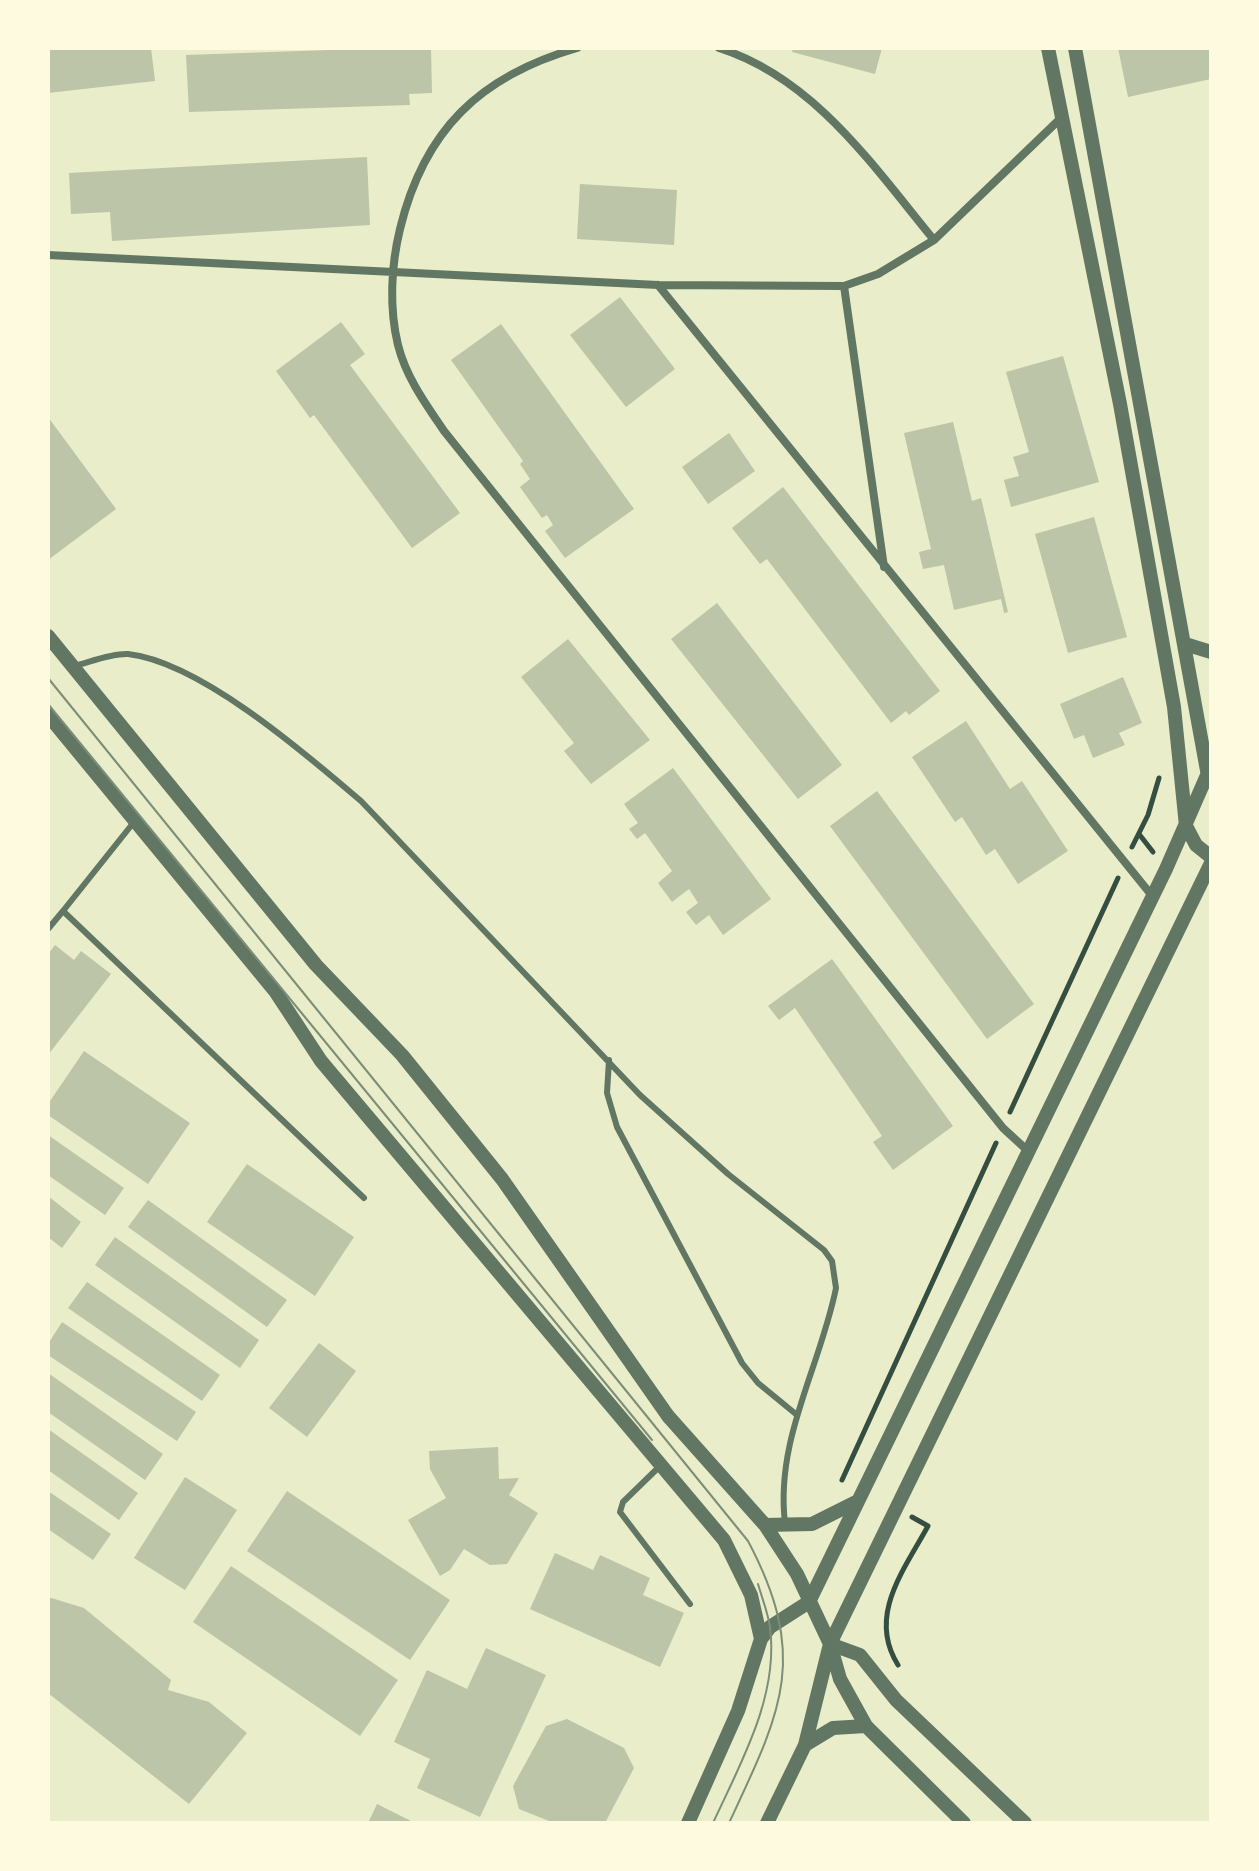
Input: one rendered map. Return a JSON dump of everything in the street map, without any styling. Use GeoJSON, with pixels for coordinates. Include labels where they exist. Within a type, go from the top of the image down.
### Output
{"type":"FeatureCollection","features":[{"type":"Feature","properties":{"kind":"street"},"geometry":{"type":"LineString","coordinates":[[577,48],[554,51],[499,80],[450,122],[416,177],[396,243],[393,272],[393,317],[399,347],[414,386],[444,431],[1003,1128],[1028,1151]]}},
{"type":"Feature","properties":{"kind":"street"},"geometry":{"type":"LineString","coordinates":[[719,48],[769,69],[806,95],[870,162],[934,240]]}},
{"type":"Feature","properties":{"kind":"street"},"geometry":{"type":"LineString","coordinates":[[1048,48],[1120,404],[1174,707],[1186,826],[1196,845],[1211,857]]}},
{"type":"Feature","properties":{"kind":"street"},"geometry":{"type":"LineString","coordinates":[[688,1823],[738,1711],[761,1639],[770,1627],[809,1602],[938,1342],[1210,775],[1075,48]]}},
{"type":"Feature","properties":{"kind":"street"},"geometry":{"type":"LineString","coordinates":[[48,255],[658,285],[844,286],[878,274],[934,240],[1063,116]]}},
{"type":"Feature","properties":{"kind":"street"},"geometry":{"type":"LineString","coordinates":[[658,285],[1153,897]]}},
{"type":"Feature","properties":{"kind":"street"},"geometry":{"type":"LineString","coordinates":[[844,286],[885,568]]}},
{"type":"Feature","properties":{"kind":"street"},"geometry":{"type":"LineString","coordinates":[[48,636],[316,965],[402,1055],[502,1179],[668,1416],[765,1525],[797,1574],[830,1644],[840,1679],[866,1726],[964,1823]]}},
{"type":"Feature","properties":{"kind":"street"},"geometry":{"type":"LineString","coordinates":[[1185,644],[1211,652]]}},
{"type":"Feature","properties":{"kind":"street"},"geometry":{"type":"LineString","coordinates":[[48,715],[275,991],[328,1069],[732,1552],[755,1605],[761,1639]]}},
{"type":"Feature","properties":{"kind":"street"},"geometry":{"type":"LineString","coordinates":[[767,1823],[805,1745],[830,1644],[1211,863]]}},
{"type":"Feature","properties":{"kind":"street"},"geometry":{"type":"LineString","coordinates":[[765,1525],[786,1527],[824,1521],[856,1502]]}},
{"type":"Feature","properties":{"kind":"street"},"geometry":{"type":"LineString","coordinates":[[830,1644],[860,1655],[888,1689],[1025,1823]]}},
{"type":"Feature","properties":{"kind":"street"},"geometry":{"type":"LineString","coordinates":[[805,1745],[833,1728],[866,1726]]}},
{"type":"Feature","properties":{"kind":"lane"},"geometry":{"type":"LineString","coordinates":[[73,667],[125,654],[167,663],[265,725],[361,801],[683,1135],[815,1241],[832,1261],[836,1288],[834,1301],[797,1415],[783,1470],[786,1527]]}},
{"type":"Feature","properties":{"kind":"lane"},"geometry":{"type":"LineString","coordinates":[[48,929],[134,822]]}},
{"type":"Feature","properties":{"kind":"lane"},"geometry":{"type":"LineString","coordinates":[[63,911],[364,1198]]}},
{"type":"Feature","properties":{"kind":"lane"},"geometry":{"type":"LineString","coordinates":[[609,1060],[607,1093],[617,1127],[730,1342],[758,1383],[797,1415]]}},
{"type":"Feature","properties":{"kind":"lane"},"geometry":{"type":"LineString","coordinates":[[660,1466],[623,1502],[620,1512],[690,1604]]}},
{"type":"Feature","properties":{"kind":"path"},"geometry":{"type":"LineString","coordinates":[[840,1484],[1155,795],[1160,764]]}},
{"type":"Feature","properties":{"kind":"path"},"geometry":{"type":"LineString","coordinates":[[888,1689],[900,1669],[887,1642],[886,1612],[928,1526],[897,1509]]}},
{"type":"Feature","properties":{"kind":"building"},"geometry":{"type":"Polygon","coordinates":[[[48,48],[151,48],[155,81],[48,93],[48,48]]]}},
{"type":"Feature","properties":{"kind":"building"},"geometry":{"type":"Polygon","coordinates":[[[431,48],[432,93],[409,94],[410,105],[189,112],[186,55],[431,48]]]}},
{"type":"Feature","properties":{"kind":"building"},"geometry":{"type":"Polygon","coordinates":[[[793,48],[882,48],[875,74],[792,52],[793,48]]]}},
{"type":"Feature","properties":{"kind":"building"},"geometry":{"type":"Polygon","coordinates":[[[1118,48],[1211,48],[1211,79],[1128,97],[1118,48]]]}},
{"type":"Feature","properties":{"kind":"building"},"geometry":{"type":"Polygon","coordinates":[[[367,157],[370,225],[112,241],[110,212],[71,214],[69,173],[367,157]]]}},
{"type":"Feature","properties":{"kind":"building"},"geometry":{"type":"Polygon","coordinates":[[[580,184],[677,190],[674,245],[577,239],[580,184]]]}},
{"type":"Feature","properties":{"kind":"building"},"geometry":{"type":"Polygon","coordinates":[[[620,297],[675,369],[626,407],[570,335],[620,297]]]}},
{"type":"Feature","properties":{"kind":"building"},"geometry":{"type":"Polygon","coordinates":[[[341,322],[365,354],[350,365],[460,513],[412,548],[314,415],[310,418],[276,371],[341,322]]]}},
{"type":"Feature","properties":{"kind":"building"},"geometry":{"type":"Polygon","coordinates":[[[501,324],[634,509],[565,558],[545,531],[553,525],[547,515],[542,518],[520,487],[530,479],[520,464],[523,461],[451,360],[501,324]]]}},
{"type":"Feature","properties":{"kind":"building"},"geometry":{"type":"Polygon","coordinates":[[[1063,356],[1099,482],[1011,507],[1004,480],[1019,476],[1013,457],[1029,452],[1006,372],[1063,356]]]}},
{"type":"Feature","properties":{"kind":"building"},"geometry":{"type":"Polygon","coordinates":[[[48,417],[116,509],[48,560],[48,417]]]}},
{"type":"Feature","properties":{"kind":"building"},"geometry":{"type":"Polygon","coordinates":[[[953,422],[972,501],[981,498],[1008,612],[1004,613],[1001,599],[954,610],[944,565],[923,569],[919,552],[931,549],[904,433],[953,422]]]}},
{"type":"Feature","properties":{"kind":"building"},"geometry":{"type":"Polygon","coordinates":[[[729,433],[755,471],[708,504],[682,467],[729,433]]]}},
{"type":"Feature","properties":{"kind":"building"},"geometry":{"type":"Polygon","coordinates":[[[783,487],[940,691],[909,715],[906,711],[891,723],[767,559],[760,564],[732,528],[783,487]]]}},
{"type":"Feature","properties":{"kind":"building"},"geometry":{"type":"Polygon","coordinates":[[[1094,517],[1127,637],[1068,653],[1035,534],[1094,517]]]}},
{"type":"Feature","properties":{"kind":"building"},"geometry":{"type":"Polygon","coordinates":[[[717,603],[842,765],[798,799],[671,639],[717,603]]]}},
{"type":"Feature","properties":{"kind":"building"},"geometry":{"type":"Polygon","coordinates":[[[568,639],[650,740],[591,784],[564,751],[574,743],[521,677],[568,639]]]}},
{"type":"Feature","properties":{"kind":"building"},"geometry":{"type":"Polygon","coordinates":[[[1123,677],[1142,723],[1119,733],[1125,745],[1093,758],[1084,735],[1074,739],[1060,704],[1123,677]]]}},
{"type":"Feature","properties":{"kind":"building"},"geometry":{"type":"Polygon","coordinates":[[[966,721],[1010,789],[1022,781],[1068,851],[1018,884],[995,849],[986,855],[962,817],[955,822],[912,757],[966,721]]]}},
{"type":"Feature","properties":{"kind":"building"},"geometry":{"type":"Polygon","coordinates":[[[673,768],[771,899],[723,935],[709,915],[696,925],[686,912],[698,903],[689,889],[672,902],[658,883],[672,871],[645,833],[637,839],[629,829],[638,823],[624,804],[673,768]]]}},
{"type":"Feature","properties":{"kind":"building"},"geometry":{"type":"Polygon","coordinates":[[[877,791],[1034,1004],[987,1039],[830,826],[877,791]]]}},
{"type":"Feature","properties":{"kind":"building"},"geometry":{"type":"Polygon","coordinates":[[[55,945],[74,960],[81,951],[111,974],[48,1055],[48,954],[55,945]]]}},
{"type":"Feature","properties":{"kind":"building"},"geometry":{"type":"Polygon","coordinates":[[[832,959],[953,1126],[893,1170],[873,1142],[882,1136],[795,1008],[779,1020],[768,1006],[832,959]]]}},
{"type":"Feature","properties":{"kind":"building"},"geometry":{"type":"Polygon","coordinates":[[[84,1051],[190,1123],[148,1184],[48,1115],[48,1104],[84,1051]]]}},
{"type":"Feature","properties":{"kind":"building"},"geometry":{"type":"Polygon","coordinates":[[[48,1135],[124,1188],[105,1215],[48,1175],[48,1135]]]}},
{"type":"Feature","properties":{"kind":"building"},"geometry":{"type":"Polygon","coordinates":[[[247,1164],[354,1237],[315,1296],[207,1222],[247,1164]]]}},
{"type":"Feature","properties":{"kind":"building"},"geometry":{"type":"Polygon","coordinates":[[[48,1196],[81,1222],[62,1248],[48,1237],[48,1196]]]}},
{"type":"Feature","properties":{"kind":"building"},"geometry":{"type":"Polygon","coordinates":[[[148,1200],[287,1300],[267,1327],[128,1227],[148,1200]]]}},
{"type":"Feature","properties":{"kind":"building"},"geometry":{"type":"Polygon","coordinates":[[[115,1237],[259,1340],[240,1368],[95,1265],[115,1237]]]}},
{"type":"Feature","properties":{"kind":"building"},"geometry":{"type":"Polygon","coordinates":[[[87,1282],[220,1375],[202,1401],[68,1308],[87,1282]]]}},
{"type":"Feature","properties":{"kind":"building"},"geometry":{"type":"Polygon","coordinates":[[[62,1322],[196,1412],[177,1441],[48,1355],[48,1344],[62,1322]]]}},
{"type":"Feature","properties":{"kind":"building"},"geometry":{"type":"Polygon","coordinates":[[[319,1343],[356,1371],[307,1437],[269,1408],[319,1343]]]}},
{"type":"Feature","properties":{"kind":"building"},"geometry":{"type":"Polygon","coordinates":[[[48,1373],[163,1454],[145,1480],[48,1412],[48,1373]]]}},
{"type":"Feature","properties":{"kind":"building"},"geometry":{"type":"Polygon","coordinates":[[[48,1429],[138,1493],[119,1520],[48,1470],[48,1429]]]}},
{"type":"Feature","properties":{"kind":"building"},"geometry":{"type":"Polygon","coordinates":[[[498,1447],[499,1479],[519,1478],[509,1495],[538,1513],[507,1564],[490,1565],[464,1549],[450,1570],[440,1576],[408,1520],[446,1498],[430,1469],[429,1451],[498,1447]]]}},
{"type":"Feature","properties":{"kind":"building"},"geometry":{"type":"Polygon","coordinates":[[[185,1477],[237,1510],[185,1590],[134,1558],[185,1477]]]}},
{"type":"Feature","properties":{"kind":"building"},"geometry":{"type":"Polygon","coordinates":[[[48,1491],[111,1534],[93,1560],[48,1529],[48,1491]]]}},
{"type":"Feature","properties":{"kind":"building"},"geometry":{"type":"Polygon","coordinates":[[[287,1491],[450,1600],[410,1660],[247,1551],[287,1491]]]}},
{"type":"Feature","properties":{"kind":"building"},"geometry":{"type":"Polygon","coordinates":[[[555,1553],[593,1570],[600,1555],[650,1578],[643,1595],[684,1613],[660,1667],[530,1609],[555,1553]]]}},
{"type":"Feature","properties":{"kind":"building"},"geometry":{"type":"Polygon","coordinates":[[[231,1566],[398,1680],[360,1736],[193,1622],[231,1566]]]}},
{"type":"Feature","properties":{"kind":"building"},"geometry":{"type":"Polygon","coordinates":[[[48,1597],[84,1608],[171,1680],[168,1690],[209,1702],[247,1733],[189,1804],[48,1693],[48,1597]]]}},
{"type":"Feature","properties":{"kind":"building"},"geometry":{"type":"Polygon","coordinates":[[[486,1648],[546,1675],[480,1817],[417,1788],[430,1759],[394,1742],[427,1670],[467,1689],[486,1648]]]}},
{"type":"Feature","properties":{"kind":"building"},"geometry":{"type":"Polygon","coordinates":[[[567,1719],[624,1748],[634,1768],[605,1823],[554,1823],[519,1809],[513,1786],[546,1726],[567,1719]]]}},
{"type":"Feature","properties":{"kind":"building"},"geometry":{"type":"Polygon","coordinates":[[[377,1804],[415,1823],[368,1823],[377,1804]]]}},
{"type":"Feature","properties":{"kind":"tram line"},"geometry":{"type":"LineString","coordinates":[[48,678],[748,1541],[767,1582],[778,1619],[783,1652],[781,1684],[763,1749],[729,1823]]}},
{"type":"Feature","properties":{"kind":"tram line"},"geometry":{"type":"LineString","coordinates":[[48,704],[652,1440]]}},
{"type":"Feature","properties":{"kind":"tram line"},"geometry":{"type":"LineString","coordinates":[[713,1823],[746,1752],[769,1678],[770,1627],[758,1584]]}}]}
